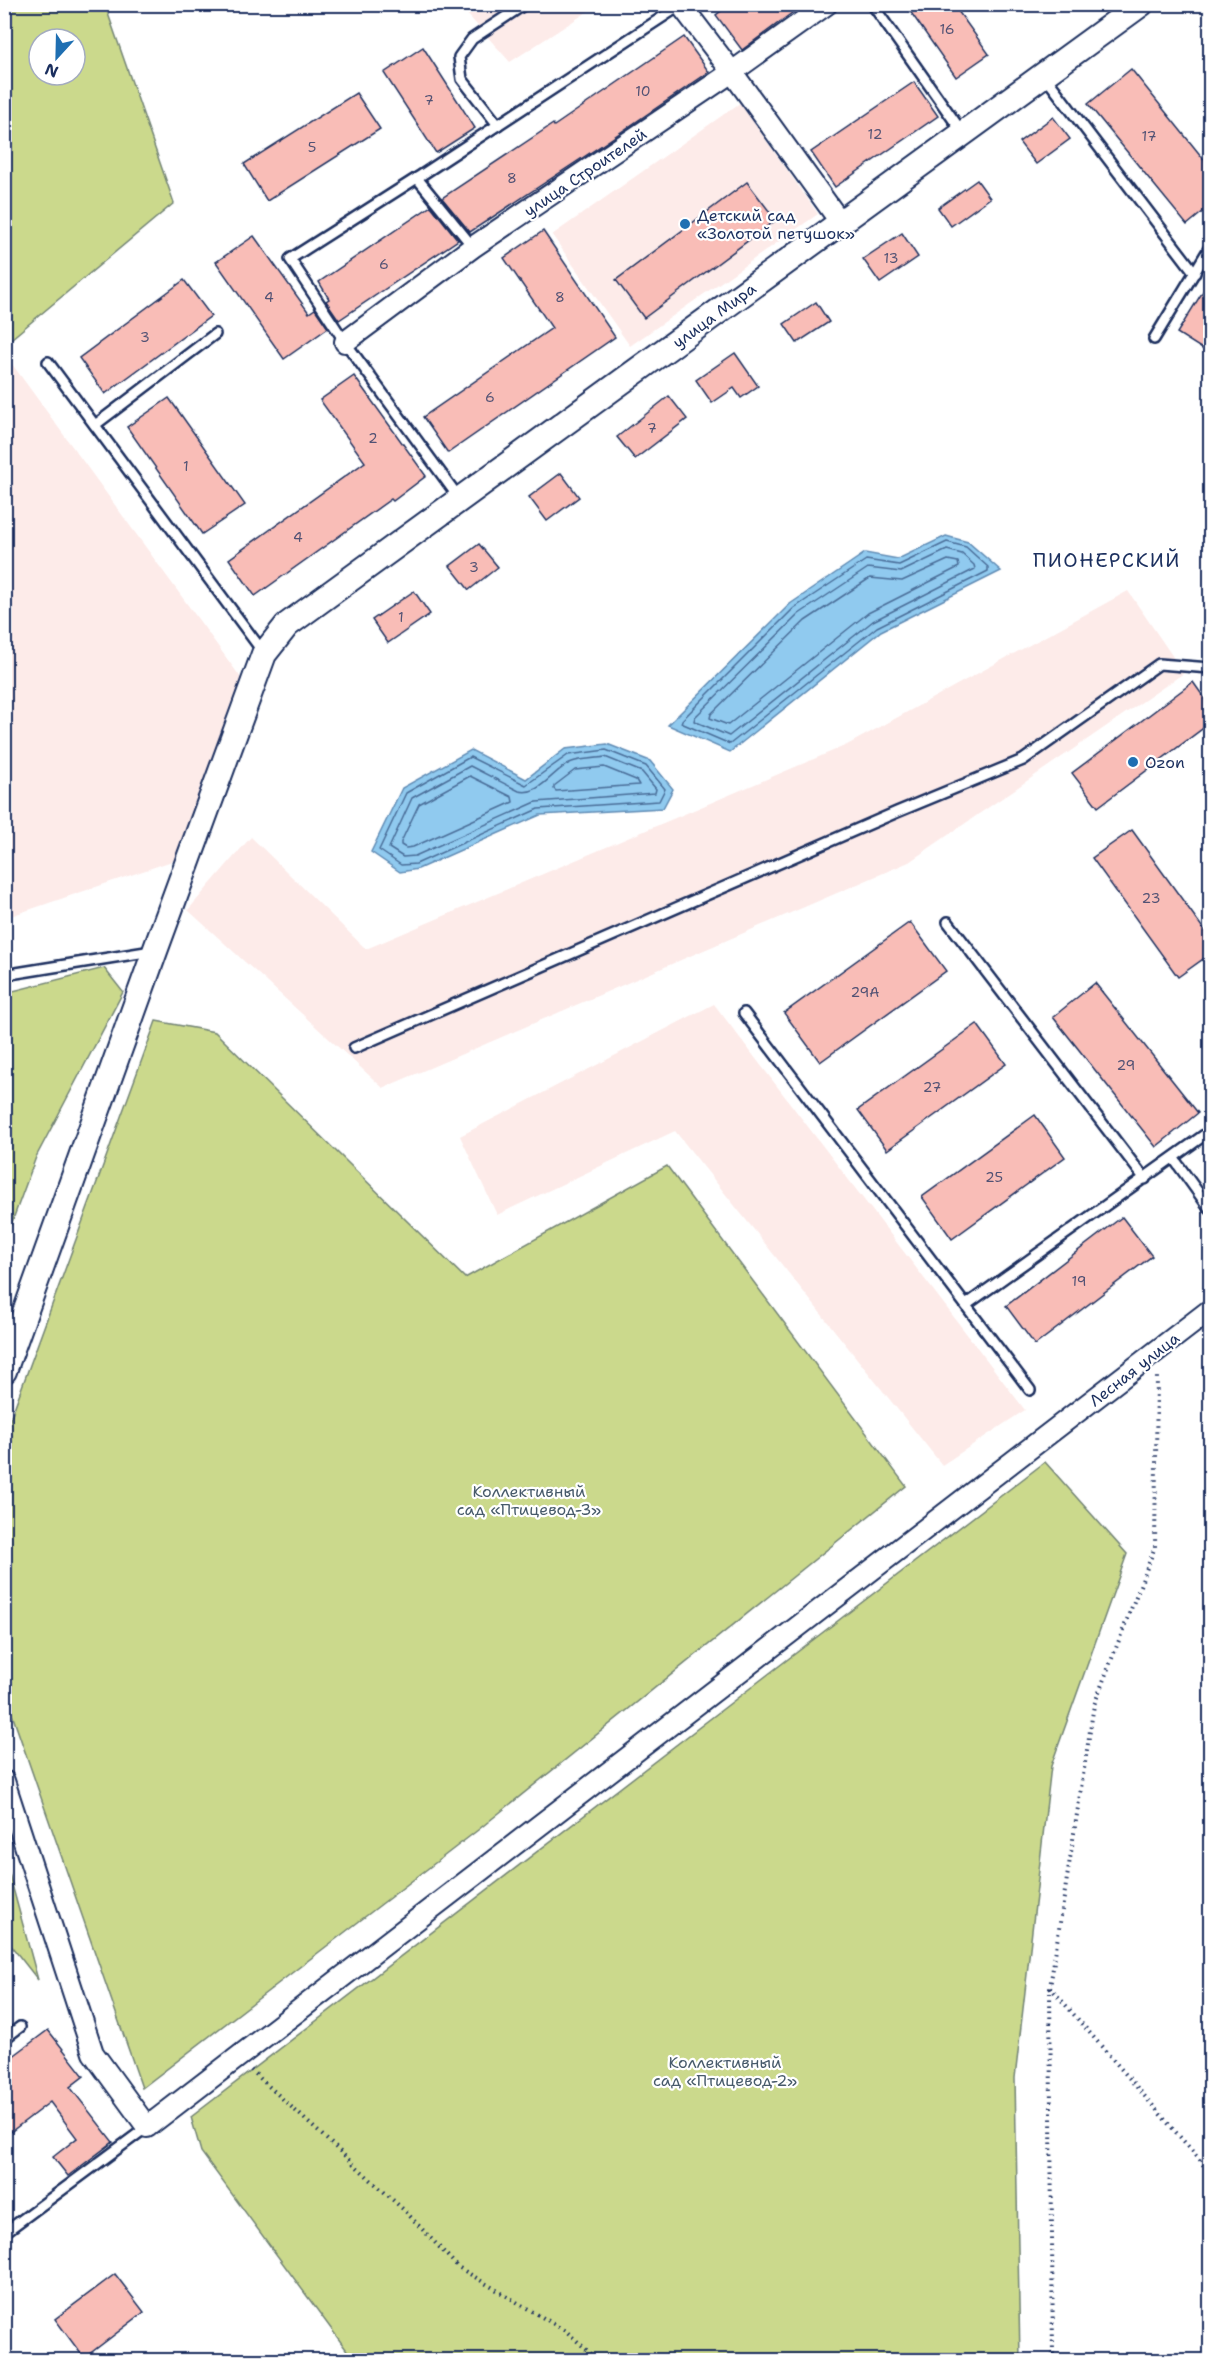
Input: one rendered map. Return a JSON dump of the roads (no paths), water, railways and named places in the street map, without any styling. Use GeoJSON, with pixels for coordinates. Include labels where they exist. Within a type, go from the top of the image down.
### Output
{"type":"FeatureCollection","features":[{"type":"Feature","properties":{"kind":"street","name":"улица Строителей"},"geometry":{"type":"LineString","coordinates":[[345,342],[473,247],[732,72],[827,4]]}},
{"type":"Feature","properties":{"kind":"street"},"geometry":{"type":"LineString","coordinates":[[681,5],[841,223]]}},
{"type":"Feature","properties":{"kind":"street","name":"улица Мира"},"geometry":{"type":"LineString","coordinates":[[4,1371],[264,654],[287,625],[1139,5]]}},
{"type":"Feature","properties":{"kind":"street","name":"Лесная улица"},"geometry":{"type":"LineString","coordinates":[[147,2127],[1210,1311]]}},
{"type":"Feature","properties":{"kind":"street"},"geometry":{"type":"LineString","coordinates":[[4,1781],[93,2053],[147,2127]]}},
{"type":"Feature","properties":{"kind":"lane"},"geometry":{"type":"LineString","coordinates":[[498,125],[462,79],[459,57],[472,39],[525,4]]}},
{"type":"Feature","properties":{"kind":"lane"},"geometry":{"type":"LineString","coordinates":[[872,4],[963,134]]}},
{"type":"Feature","properties":{"kind":"lane"},"geometry":{"type":"LineString","coordinates":[[460,500],[345,342],[290,259],[681,5]]}},
{"type":"Feature","properties":{"kind":"lane"},"geometry":{"type":"LineString","coordinates":[[1044,75],[1195,273]]}},
{"type":"Feature","properties":{"kind":"lane"},"geometry":{"type":"LineString","coordinates":[[417,178],[473,247]]}},
{"type":"Feature","properties":{"kind":"lane"},"geometry":{"type":"LineString","coordinates":[[1154,339],[1210,247]]}},
{"type":"Feature","properties":{"kind":"lane"},"geometry":{"type":"LineString","coordinates":[[95,425],[215,334]]}},
{"type":"Feature","properties":{"kind":"lane"},"geometry":{"type":"LineString","coordinates":[[48,362],[264,654]]}},
{"type":"Feature","properties":{"kind":"lane"},"geometry":{"type":"LineString","coordinates":[[354,1048],[897,812],[1023,760],[1159,664],[1210,668]]}},
{"type":"Feature","properties":{"kind":"lane"},"geometry":{"type":"LineString","coordinates":[[948,922],[1145,1179]]}},
{"type":"Feature","properties":{"kind":"lane"},"geometry":{"type":"LineString","coordinates":[[4,975],[155,951]]}},
{"type":"Feature","properties":{"kind":"lane"},"geometry":{"type":"LineString","coordinates":[[744,1013],[1030,1390]]}},
{"type":"Feature","properties":{"kind":"lane"},"geometry":{"type":"LineString","coordinates":[[966,1305],[1174,1159],[1210,1131]]}},
{"type":"Feature","properties":{"kind":"lane"},"geometry":{"type":"LineString","coordinates":[[1174,1159],[1210,1209]]}},
{"type":"Feature","properties":{"kind":"lane"},"geometry":{"type":"LineString","coordinates":[[4,2039],[20,2027]]}},
{"type":"Feature","properties":{"kind":"lane"},"geometry":{"type":"LineString","coordinates":[[4,2233],[147,2127]]}},
{"type":"Feature","properties":{"kind":"water"},"geometry":{"type":"Polygon","coordinates":[[[946,536],[968,542],[1001,571],[881,631],[730,752],[668,725],[790,604],[865,553],[898,559],[946,536]]]}},
{"type":"Feature","properties":{"kind":"water"},"geometry":{"type":"Polygon","coordinates":[[[607,744],[650,761],[673,789],[663,808],[540,815],[418,869],[400,872],[371,852],[402,788],[471,750],[526,779],[565,749],[607,744]]]}},
{"type":"Feature","properties":{"kind":"place","name":"Детский сад «Золотой петушок»"},"geometry":{"type":"Point","coordinates":[685,224]}},
{"type":"Feature","properties":{"kind":"place","name":"Ozon"},"geometry":{"type":"Point","coordinates":[1133,762]}},
{"type":"Feature","properties":{"kind":"district","name":"ПИОНЕРСКИЙ"},"geometry":{"type":"Point","coordinates":[1107,560]}},
{"type":"Feature","properties":{"kind":"park label","name":"Коллективный сад «Птицевод-3»"},"geometry":{"type":"Point","coordinates":[529,1500]}},
{"type":"Feature","properties":{"kind":"park label","name":"Коллективный сад «Птицевод-2»"},"geometry":{"type":"Point","coordinates":[725,2071]}}]}
